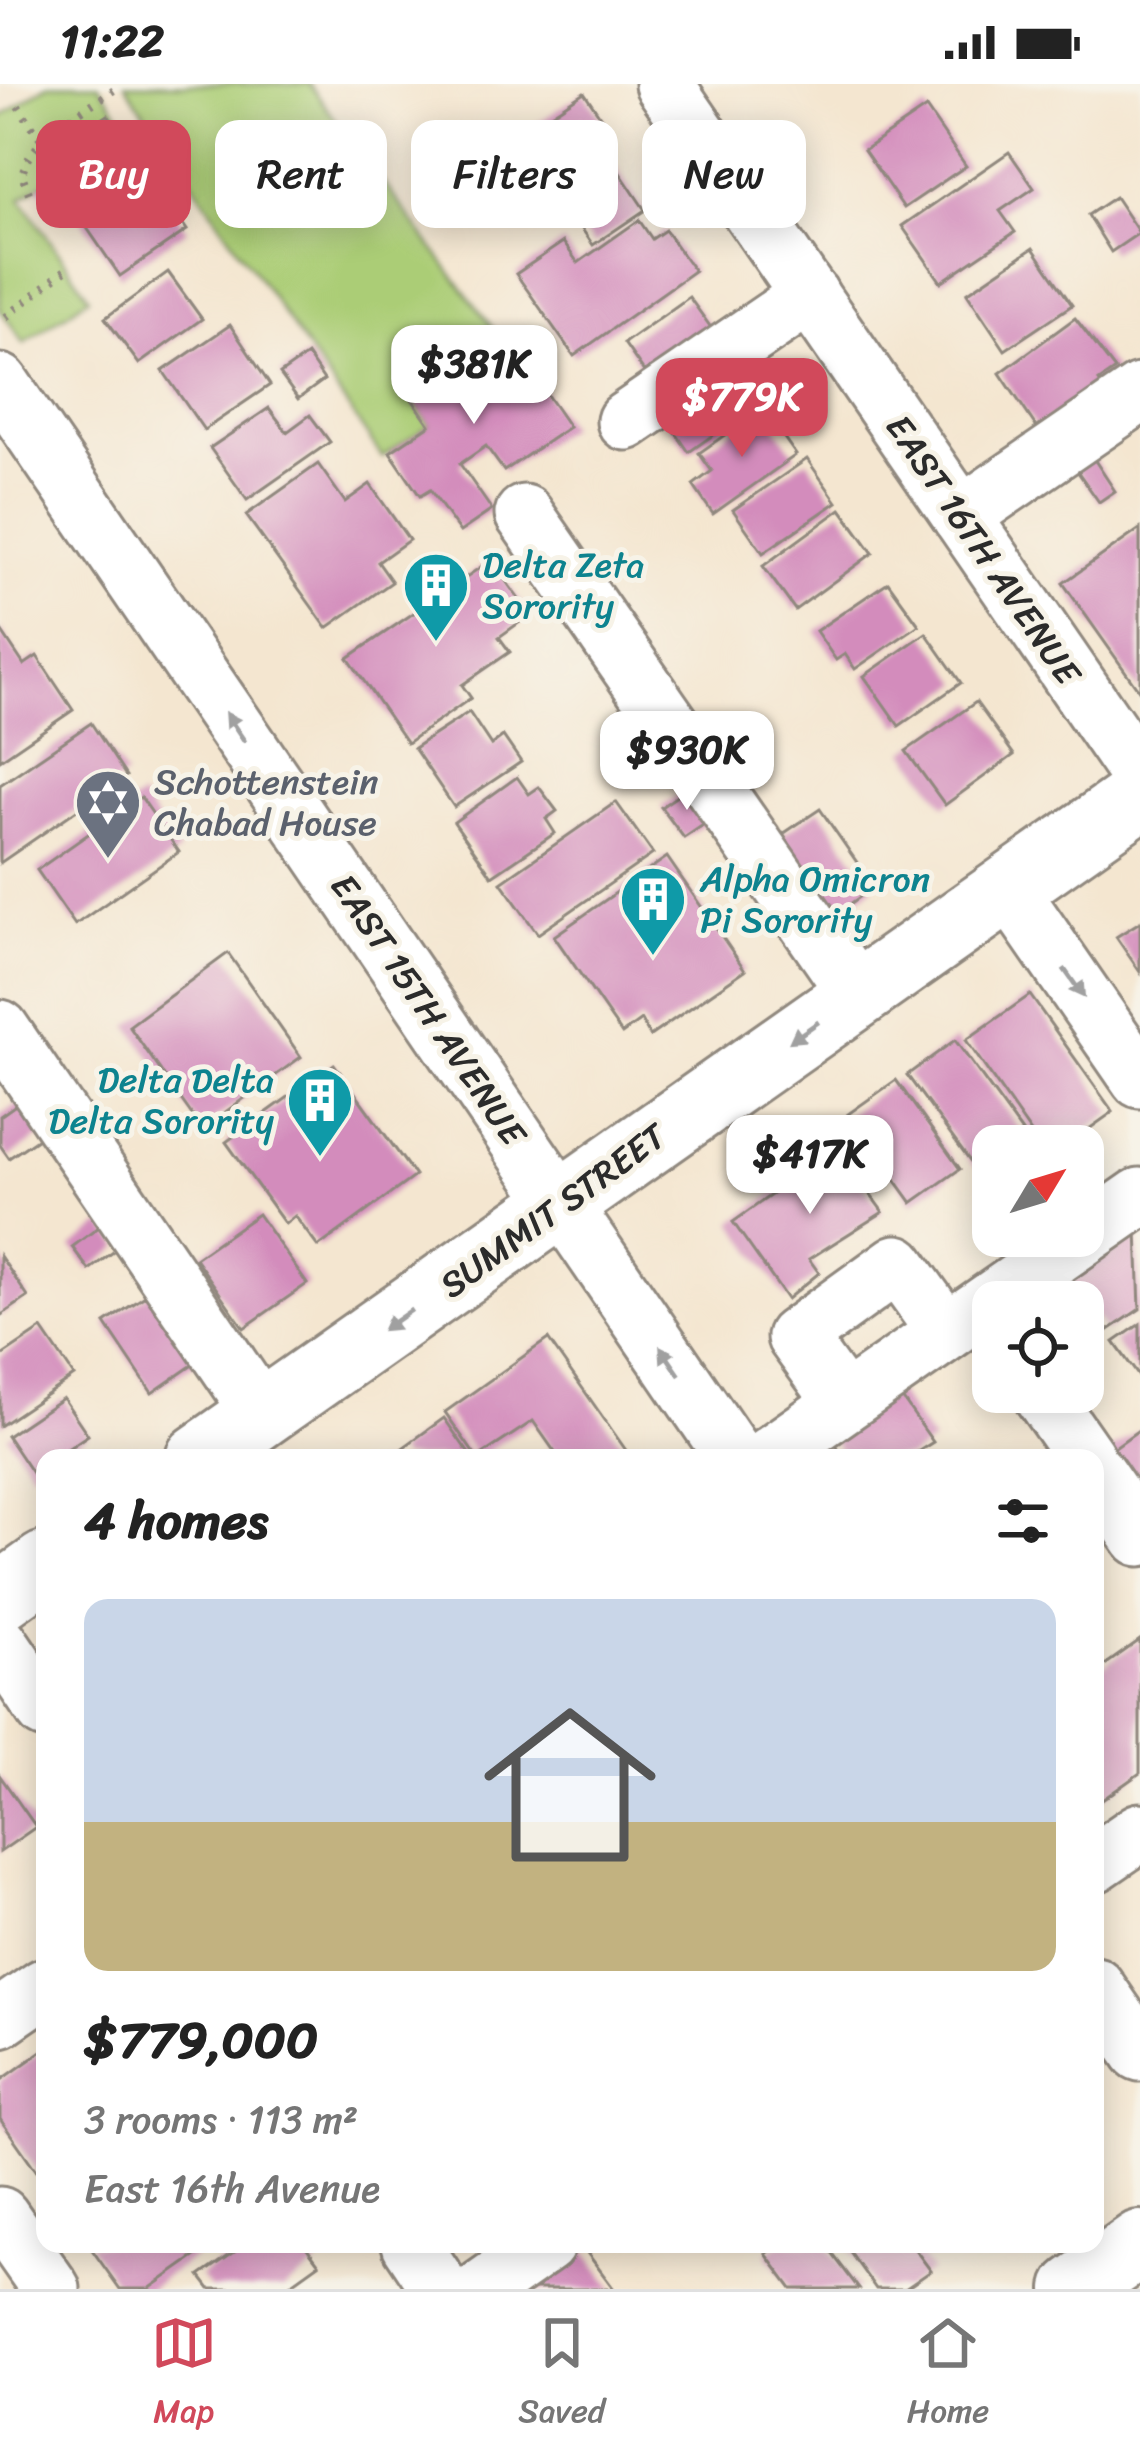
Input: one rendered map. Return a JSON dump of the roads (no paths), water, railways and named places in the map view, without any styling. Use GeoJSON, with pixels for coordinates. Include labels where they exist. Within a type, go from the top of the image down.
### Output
{"type":"FeatureCollection","features":[{"type":"Feature","properties":{"kind":"main road","name":"SUMMIT STREET"},"geometry":{"type":"LineString","coordinates":[[212,1449],[1140,796]]}},
{"type":"Feature","properties":{"kind":"main road"},"geometry":{"type":"LineString","coordinates":[[0,1597],[36,1571]]}},
{"type":"Feature","properties":{"kind":"main road"},"geometry":{"type":"LineString","coordinates":[[1076,2289],[1140,2244]]}},
{"type":"Feature","properties":{"kind":"street","name":"EAST 16TH AVENUE"},"geometry":{"type":"LineString","coordinates":[[664,84],[1140,776]]}},
{"type":"Feature","properties":{"kind":"street"},"geometry":{"type":"LineString","coordinates":[[626,421],[810,295]]}},
{"type":"Feature","properties":{"kind":"street","name":"EAST 15TH AVENUE"},"geometry":{"type":"LineString","coordinates":[[0,383],[729,1449]]}},
{"type":"Feature","properties":{"kind":"street"},"geometry":{"type":"LineString","coordinates":[[961,516],[1140,393]]}},
{"type":"Feature","properties":{"kind":"street"},"geometry":{"type":"LineString","coordinates":[[524,514],[858,995]]}},
{"type":"Feature","properties":{"kind":"street"},"geometry":{"type":"LineString","coordinates":[[1008,888],[1140,1079]]}},
{"type":"Feature","properties":{"kind":"street"},"geometry":{"type":"LineString","coordinates":[[0,1029],[262,1414]]}},
{"type":"Feature","properties":{"kind":"street"},"geometry":{"type":"LineString","coordinates":[[1028,1281],[1140,1197]]}},
{"type":"Feature","properties":{"kind":"street"},"geometry":{"type":"LineString","coordinates":[[844,1403],[796,1337],[897,1264],[972,1320]]}},
{"type":"Feature","properties":{"kind":"street"},"geometry":{"type":"LineString","coordinates":[[779,1449],[972,1322]]}},
{"type":"Feature","properties":{"kind":"street"},"geometry":{"type":"LineString","coordinates":[[1055,1413],[1080,1449]]}},
{"type":"Feature","properties":{"kind":"street"},"geometry":{"type":"LineString","coordinates":[[1104,1485],[1140,1537]]}},
{"type":"Feature","properties":{"kind":"street"},"geometry":{"type":"LineString","coordinates":[[0,1644],[36,1697]]}},
{"type":"Feature","properties":{"kind":"street"},"geometry":{"type":"LineString","coordinates":[[1104,1857],[1140,1832]]}},
{"type":"Feature","properties":{"kind":"street"},"geometry":{"type":"LineString","coordinates":[[0,2018],[36,1993]]}},
{"type":"Feature","properties":{"kind":"street"},"geometry":{"type":"LineString","coordinates":[[1104,1999],[1140,2052]]}},
{"type":"Feature","properties":{"kind":"street"},"geometry":{"type":"LineString","coordinates":[[0,2216],[51,2289]]}},
{"type":"Feature","properties":{"kind":"street"},"geometry":{"type":"LineString","coordinates":[[417,2253],[442,2289]]}},
{"type":"Feature","properties":{"kind":"street"},"geometry":{"type":"LineString","coordinates":[[482,2289],[533,2253]]}},
{"type":"Feature","properties":{"kind":"place","name":"Delta Zeta Sorority"},"geometry":{"type":"Point","coordinates":[436,644]}},
{"type":"Feature","properties":{"kind":"place","name":"Schottenstein Chabad House"},"geometry":{"type":"Point","coordinates":[108,861]}},
{"type":"Feature","properties":{"kind":"place","name":"Alpha Omicron Pi Sorority"},"geometry":{"type":"Point","coordinates":[653,958]}},
{"type":"Feature","properties":{"kind":"place","name":"Delta Delta Delta Sorority"},"geometry":{"type":"Point","coordinates":[320,1159]}}]}
